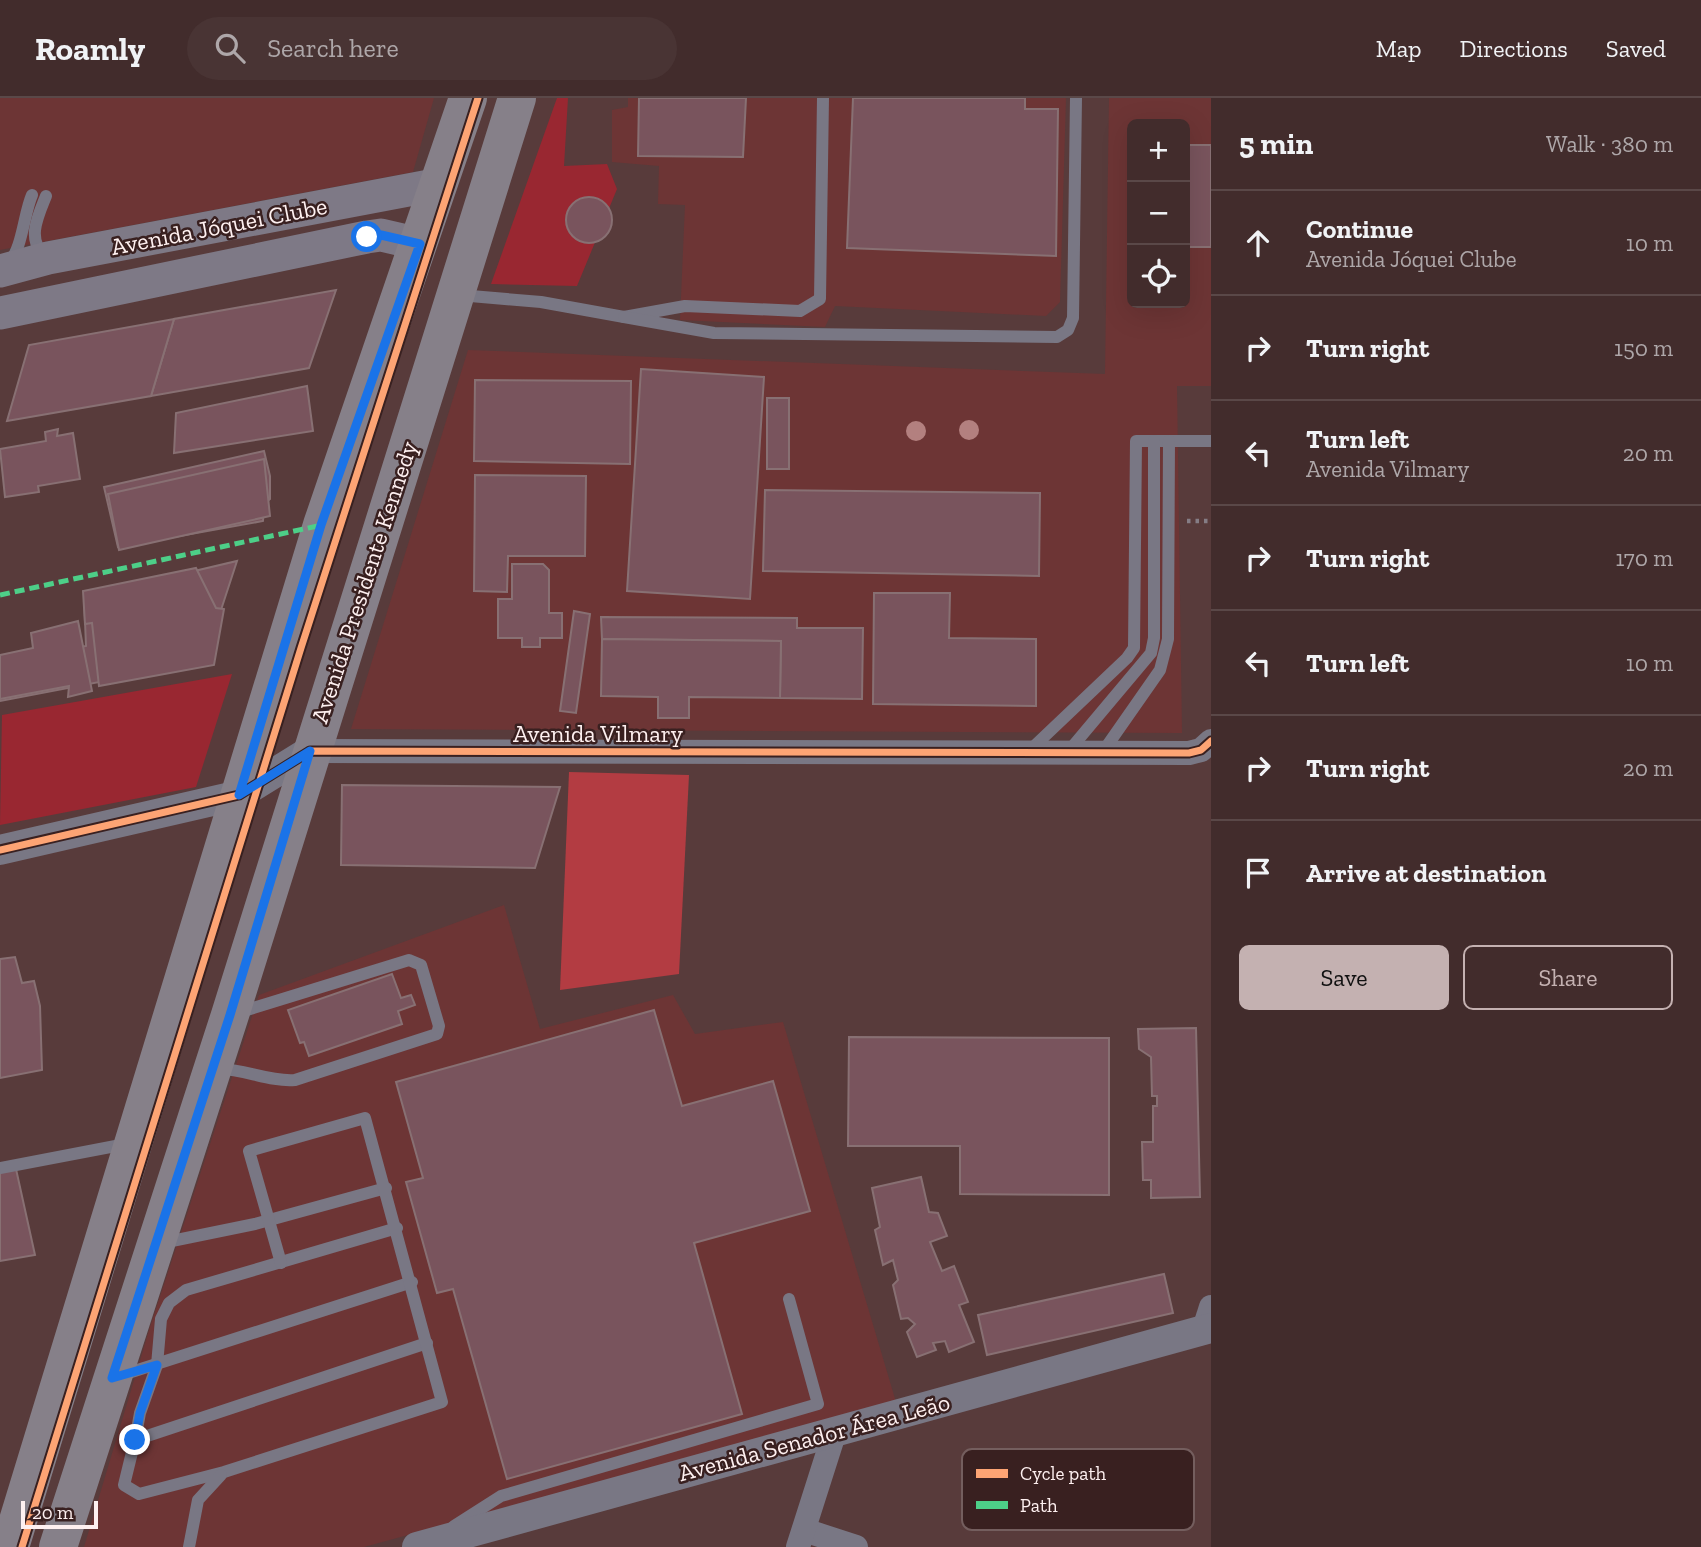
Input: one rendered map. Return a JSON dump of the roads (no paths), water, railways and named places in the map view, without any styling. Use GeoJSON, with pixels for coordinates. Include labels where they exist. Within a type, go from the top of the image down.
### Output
{"type":"FeatureCollection","features":[{"type":"Feature","properties":{"kind":"main road"},"geometry":{"type":"LineString","coordinates":[[10,1547],[321,525],[420,244],[468,98]]}},
{"type":"Feature","properties":{"kind":"main road","name":"Avenida Presidente Kennedy"},"geometry":{"type":"LineString","coordinates":[[58,1547],[230,1015],[310,751],[517,98]]}},
{"type":"Feature","properties":{"kind":"main road","name":"Avenida Jóquei Clube"},"geometry":{"type":"LineString","coordinates":[[0,270],[48,258],[440,184]]}},
{"type":"Feature","properties":{"kind":"main road","name":"Avenida Jóquei Clube"},"geometry":{"type":"LineString","coordinates":[[0,313],[367,237],[381,235],[420,244]]}},
{"type":"Feature","properties":{"kind":"street","name":"Avenida Vilmary"},"geometry":{"type":"LineString","coordinates":[[310,751],[1189,753],[1201,750],[1211,741]]}},
{"type":"Feature","properties":{"kind":"street"},"geometry":{"type":"LineString","coordinates":[[0,850],[239,795],[310,751]]}},
{"type":"Feature","properties":{"kind":"street","name":"Avenida Senador Área Leão"},"geometry":{"type":"LineString","coordinates":[[422,1546],[835,1431],[1209,1321]]}},
{"type":"Feature","properties":{"kind":"street"},"geometry":{"type":"LineString","coordinates":[[835,1431],[801,1538],[856,1547]]}},
{"type":"Feature","properties":{"kind":"lane"},"geometry":{"type":"LineString","coordinates":[[625,317],[685,306],[800,311],[820,299],[823,98]]}},
{"type":"Feature","properties":{"kind":"lane"},"geometry":{"type":"LineString","coordinates":[[455,295],[541,302],[714,333],[1057,337],[1068,330],[1073,318],[1076,98]]}},
{"type":"Feature","properties":{"kind":"lane"},"geometry":{"type":"LineString","coordinates":[[0,270],[13,259],[17,250],[24,214],[32,195]]}},
{"type":"Feature","properties":{"kind":"lane"},"geometry":{"type":"LineString","coordinates":[[46,196],[34,236],[36,248],[48,258]]}},
{"type":"Feature","properties":{"kind":"lane"},"geometry":{"type":"LineString","coordinates":[[1027,752],[1134,648],[1136,441],[1211,441]]}},
{"type":"Feature","properties":{"kind":"lane"},"geometry":{"type":"LineString","coordinates":[[1066,753],[1151,653],[1154,638],[1154,441]]}},
{"type":"Feature","properties":{"kind":"lane"},"geometry":{"type":"LineString","coordinates":[[1102,753],[1165,660],[1168,639],[1169,441]]}},
{"type":"Feature","properties":{"kind":"lane"},"geometry":{"type":"LineString","coordinates":[[211,1070],[247,1071],[274,1079],[295,1080],[437,1034],[439,1026],[421,965],[409,960],[230,1015]]}},
{"type":"Feature","properties":{"kind":"lane"},"geometry":{"type":"LineString","coordinates":[[281,1263],[249,1150],[365,1118],[386,1188],[412,1282],[442,1402],[224,1472],[139,1494],[124,1485],[140,1413],[157,1365],[161,1319],[169,1303],[186,1290],[281,1263],[397,1228]]}},
{"type":"Feature","properties":{"kind":"lane"},"geometry":{"type":"LineString","coordinates":[[0,1168],[133,1143]]}},
{"type":"Feature","properties":{"kind":"lane"},"geometry":{"type":"LineString","coordinates":[[154,1244],[270,1220],[386,1188]]}},
{"type":"Feature","properties":{"kind":"lane"},"geometry":{"type":"LineString","coordinates":[[112,1378],[412,1282]]}},
{"type":"Feature","properties":{"kind":"lane"},"geometry":{"type":"LineString","coordinates":[[422,1546],[501,1496],[818,1404],[789,1299]]}},
{"type":"Feature","properties":{"kind":"lane"},"geometry":{"type":"LineString","coordinates":[[135,1440],[428,1343]]}},
{"type":"Feature","properties":{"kind":"lane"},"geometry":{"type":"LineString","coordinates":[[189,1547],[198,1500],[224,1472]]}}]}
